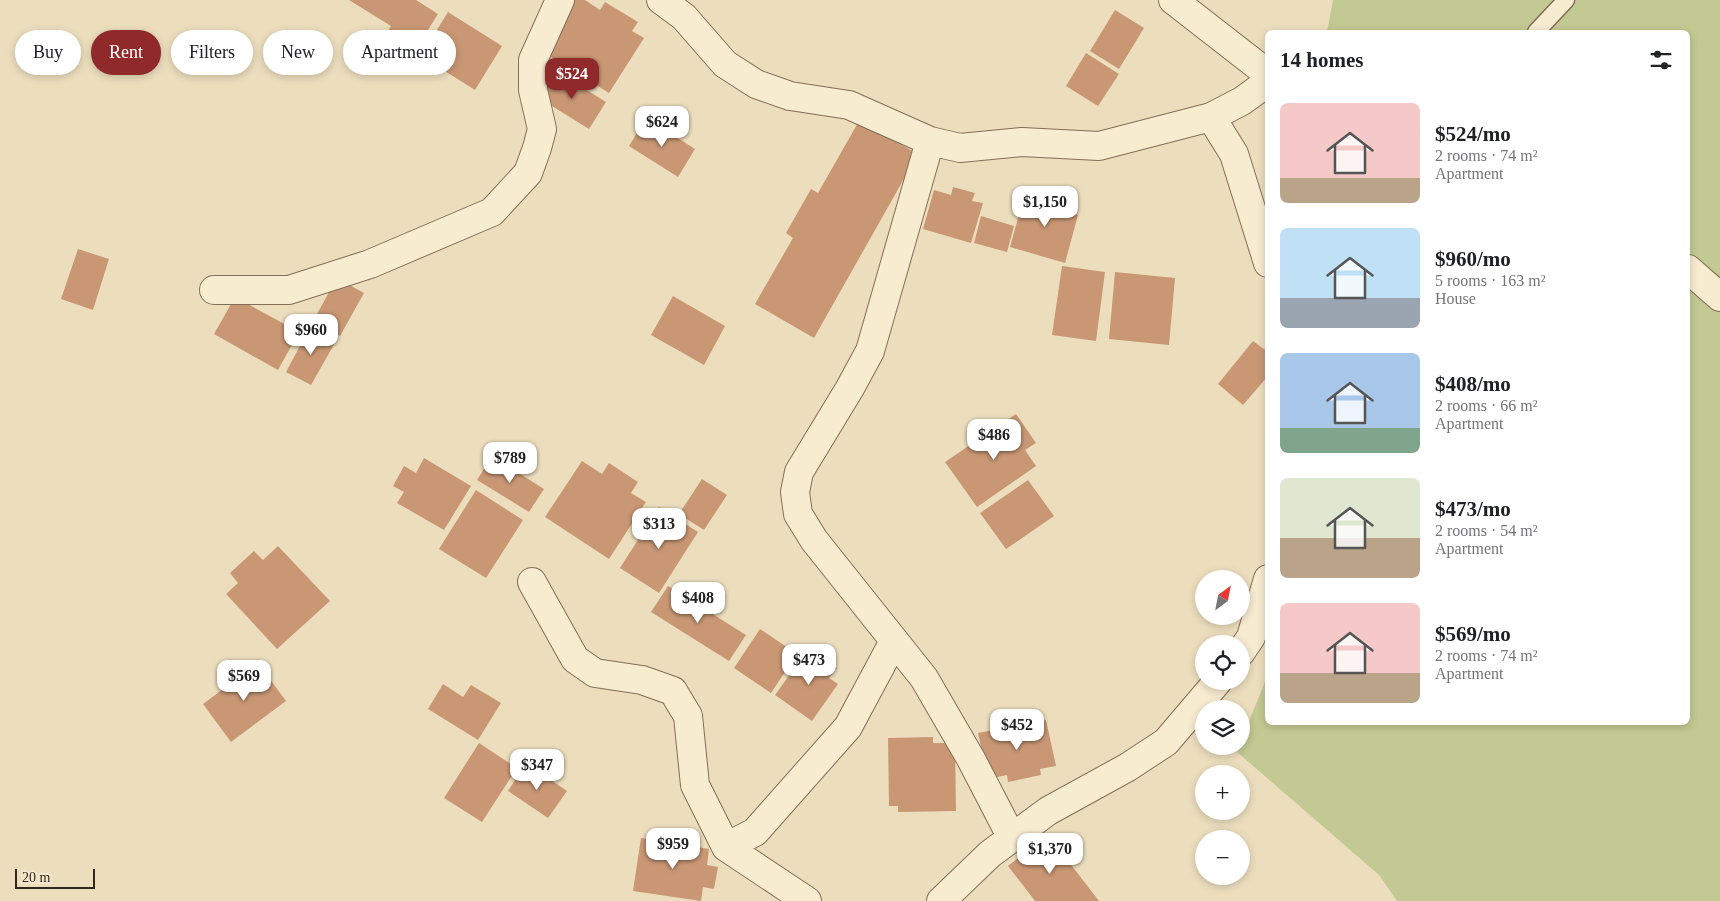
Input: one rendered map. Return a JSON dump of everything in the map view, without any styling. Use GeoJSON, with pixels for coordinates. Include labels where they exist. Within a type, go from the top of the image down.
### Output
{"type":"FeatureCollection","features":[{"type":"Feature","properties":{"kind":"street"},"geometry":{"type":"LineString","coordinates":[[214,290],[289,290],[370,264],[492,212],[528,173],[537,148],[542,129],[533,90],[533,60],[560,0]]}},
{"type":"Feature","properties":{"kind":"street"},"geometry":{"type":"LineString","coordinates":[[660,0],[684,17],[725,64],[756,84],[790,96],[849,105],[930,141],[960,148],[1022,142],[1099,146],[1212,117],[1242,101],[1265,84]]}},
{"type":"Feature","properties":{"kind":"street"},"geometry":{"type":"LineString","coordinates":[[1174,0],[1265,72]]}},
{"type":"Feature","properties":{"kind":"street"},"geometry":{"type":"LineString","coordinates":[[1212,117],[1234,154],[1265,253]]}},
{"type":"Feature","properties":{"kind":"street"},"geometry":{"type":"LineString","coordinates":[[930,141],[870,351],[799,472],[795,492],[798,514],[814,540],[928,686],[971,758],[1012,838]]}},
{"type":"Feature","properties":{"kind":"street"},"geometry":{"type":"LineString","coordinates":[[1690,271],[1720,297]]}},
{"type":"Feature","properties":{"kind":"street"},"geometry":{"type":"LineString","coordinates":[[532,582],[575,659],[595,674],[642,680],[673,691],[688,716],[695,785],[726,847],[807,901]]}},
{"type":"Feature","properties":{"kind":"street"},"geometry":{"type":"LineString","coordinates":[[1250,638],[1265,589]]}},
{"type":"Feature","properties":{"kind":"street"},"geometry":{"type":"LineString","coordinates":[[726,847],[755,832],[848,727],[894,641]]}},
{"type":"Feature","properties":{"kind":"street"},"geometry":{"type":"LineString","coordinates":[[941,901],[990,854],[1048,811],[1128,767],[1166,742],[1210,690]]}},
{"type":"Feature","properties":{"kind":"lane"},"geometry":{"type":"LineString","coordinates":[[1538,30],[1566,0]]}},
{"type":"Feature","properties":{"kind":"green space"},"geometry":{"type":"Polygon","coordinates":[[[1333,0],[1720,0],[1720,901],[1397,901],[1379,875],[1240,755],[1250,755],[1250,719],[1265,682],[1265,725],[1690,725],[1690,30],[1327,30],[1333,0]]]}},
{"type":"Feature","properties":{"kind":"building"},"geometry":{"type":"Polygon","coordinates":[[[349,0],[416,0],[438,14],[428,30],[388,30],[391,26],[349,0]]]}},
{"type":"Feature","properties":{"kind":"building"},"geometry":{"type":"Polygon","coordinates":[[[573,0],[585,0],[600,10],[605,2],[638,22],[632,31],[644,38],[609,93],[541,51],[573,0]]]}},
{"type":"Feature","properties":{"kind":"building"},"geometry":{"type":"Polygon","coordinates":[[[1115,10],[1144,28],[1119,69],[1090,51],[1115,10]]]}},
{"type":"Feature","properties":{"kind":"building"},"geometry":{"type":"Polygon","coordinates":[[[448,12],[502,46],[475,90],[451,75],[456,75],[456,30],[437,30],[448,12]]]}},
{"type":"Feature","properties":{"kind":"building"},"geometry":{"type":"Polygon","coordinates":[[[1086,53],[1119,74],[1098,106],[1066,86],[1086,53]]]}},
{"type":"Feature","properties":{"kind":"building"},"geometry":{"type":"Polygon","coordinates":[[[556,71],[606,102],[589,129],[539,98],[556,71]]]}},
{"type":"Feature","properties":{"kind":"building"},"geometry":{"type":"Polygon","coordinates":[[[646,118],[695,149],[678,177],[629,146],[646,118]]]}},
{"type":"Feature","properties":{"kind":"building"},"geometry":{"type":"Polygon","coordinates":[[[859,121],[918,154],[814,338],[755,304],[793,238],[786,233],[811,189],[818,193],[859,121]]]}},
{"type":"Feature","properties":{"kind":"building"},"geometry":{"type":"Polygon","coordinates":[[[953,187],[975,193],[972,201],[983,203],[971,243],[923,229],[934,190],[951,195],[953,187]]]}},
{"type":"Feature","properties":{"kind":"building"},"geometry":{"type":"Polygon","coordinates":[[[1040,192],[1064,199],[1062,210],[1078,215],[1065,263],[1010,247],[1023,200],[1037,204],[1040,192]]]}},
{"type":"Feature","properties":{"kind":"building"},"geometry":{"type":"Polygon","coordinates":[[[981,216],[1014,226],[1007,252],[974,243],[981,216]]]}},
{"type":"Feature","properties":{"kind":"building"},"geometry":{"type":"Polygon","coordinates":[[[78,249],[109,259],[93,310],[61,299],[78,249]]]}},
{"type":"Feature","properties":{"kind":"building"},"geometry":{"type":"Polygon","coordinates":[[[1062,266],[1105,272],[1096,341],[1052,335],[1062,266]]]}},
{"type":"Feature","properties":{"kind":"building"},"geometry":{"type":"Polygon","coordinates":[[[1115,272],[1175,278],[1169,345],[1109,339],[1115,272]]]}},
{"type":"Feature","properties":{"kind":"building"},"geometry":{"type":"Polygon","coordinates":[[[337,278],[364,293],[340,336],[313,321],[337,278]]]}},
{"type":"Feature","properties":{"kind":"building"},"geometry":{"type":"Polygon","coordinates":[[[673,296],[725,326],[704,365],[651,335],[673,296]]]}},
{"type":"Feature","properties":{"kind":"building"},"geometry":{"type":"Polygon","coordinates":[[[235,297],[299,332],[278,370],[214,334],[235,297]]]}},
{"type":"Feature","properties":{"kind":"building"},"geometry":{"type":"Polygon","coordinates":[[[310,327],[336,341],[311,385],[286,372],[310,327]]]}},
{"type":"Feature","properties":{"kind":"building"},"geometry":{"type":"Polygon","coordinates":[[[1253,341],[1265,350],[1265,379],[1243,405],[1218,384],[1253,341]]]}},
{"type":"Feature","properties":{"kind":"building"},"geometry":{"type":"Polygon","coordinates":[[[1016,414],[1036,443],[1025,450],[1036,466],[977,507],[945,462],[1016,414]]]}},
{"type":"Feature","properties":{"kind":"building"},"geometry":{"type":"Polygon","coordinates":[[[492,456],[544,489],[529,512],[477,480],[492,456]]]}},
{"type":"Feature","properties":{"kind":"building"},"geometry":{"type":"Polygon","coordinates":[[[424,458],[471,486],[444,530],[397,503],[404,492],[393,486],[404,466],[416,473],[424,458]]]}},
{"type":"Feature","properties":{"kind":"building"},"geometry":{"type":"Polygon","coordinates":[[[582,461],[602,474],[609,463],[638,482],[631,493],[646,502],[609,559],[545,517],[582,461]]]}},
{"type":"Feature","properties":{"kind":"building"},"geometry":{"type":"Polygon","coordinates":[[[702,479],[727,495],[704,530],[679,514],[702,479]]]}},
{"type":"Feature","properties":{"kind":"building"},"geometry":{"type":"Polygon","coordinates":[[[1028,480],[1054,516],[1006,549],[980,513],[1028,480]]]}},
{"type":"Feature","properties":{"kind":"building"},"geometry":{"type":"Polygon","coordinates":[[[476,490],[523,520],[486,578],[439,549],[476,490]]]}},
{"type":"Feature","properties":{"kind":"building"},"geometry":{"type":"Polygon","coordinates":[[[659,507],[698,532],[659,593],[620,568],[659,507]]]}},
{"type":"Feature","properties":{"kind":"building"},"geometry":{"type":"Polygon","coordinates":[[[278,546],[330,601],[277,649],[226,594],[238,583],[230,573],[254,551],[263,560],[278,546]]]}},
{"type":"Feature","properties":{"kind":"building"},"geometry":{"type":"Polygon","coordinates":[[[668,586],[746,635],[729,661],[651,612],[668,586]]]}},
{"type":"Feature","properties":{"kind":"building"},"geometry":{"type":"Polygon","coordinates":[[[760,629],[797,654],[771,693],[734,668],[760,629]]]}},
{"type":"Feature","properties":{"kind":"building"},"geometry":{"type":"Polygon","coordinates":[[[816,653],[837,668],[829,678],[838,684],[812,721],[775,695],[801,659],[808,664],[816,653]]]}},
{"type":"Feature","properties":{"kind":"building"},"geometry":{"type":"Polygon","coordinates":[[[258,663],[286,701],[231,742],[203,704],[258,663]]]}},
{"type":"Feature","properties":{"kind":"building"},"geometry":{"type":"Polygon","coordinates":[[[443,684],[463,697],[471,685],[501,703],[478,740],[428,709],[443,684]]]}},
{"type":"Feature","properties":{"kind":"building"},"geometry":{"type":"Polygon","coordinates":[[[1046,720],[1056,766],[1040,769],[1041,775],[1008,782],[1007,775],[988,779],[978,733],[1046,720]]]}},
{"type":"Feature","properties":{"kind":"building"},"geometry":{"type":"Polygon","coordinates":[[[933,737],[933,743],[955,743],[956,811],[898,812],[898,806],[889,806],[888,738],[933,737]]]}},
{"type":"Feature","properties":{"kind":"building"},"geometry":{"type":"Polygon","coordinates":[[[479,743],[517,768],[482,822],[444,798],[479,743]]]}},
{"type":"Feature","properties":{"kind":"building"},"geometry":{"type":"Polygon","coordinates":[[[526,763],[567,791],[548,818],[508,791],[526,763]]]}},
{"type":"Feature","properties":{"kind":"building"},"geometry":{"type":"Polygon","coordinates":[[[1048,835],[1099,901],[1035,901],[1008,866],[1048,835]]]}},
{"type":"Feature","properties":{"kind":"building"},"geometry":{"type":"Polygon","coordinates":[[[641,838],[709,849],[707,865],[718,867],[714,889],[703,887],[701,901],[633,891],[641,838]]]}}]}
